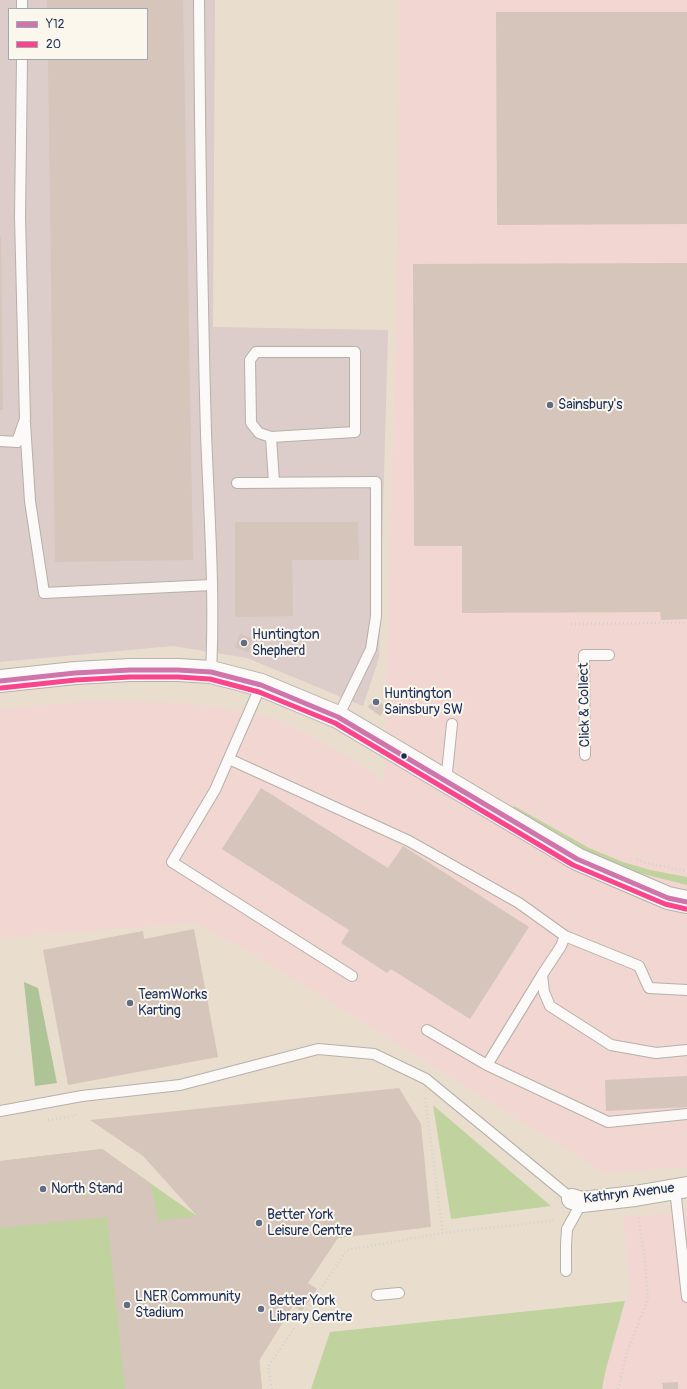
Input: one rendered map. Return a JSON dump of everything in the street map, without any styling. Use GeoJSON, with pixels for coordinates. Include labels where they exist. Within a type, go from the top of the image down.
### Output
{"type":"FeatureCollection","features":[{"type":"Feature","properties":{"kind":"street"},"geometry":{"type":"LineString","coordinates":[[0,681],[75,673],[178,670],[211,672],[261,685],[338,717],[577,859],[668,898],[687,902]]}},
{"type":"Feature","properties":{"kind":"street","name":"Kathryn Avenue"},"geometry":{"type":"LineString","coordinates":[[577,1201],[635,1196],[681,1188]]}},
{"type":"Feature","properties":{"kind":"lane"},"geometry":{"type":"LineString","coordinates":[[199,0],[206,434],[213,619],[211,672]]}},
{"type":"Feature","properties":{"kind":"lane"},"geometry":{"type":"LineString","coordinates":[[22,60],[20,217],[25,419],[30,501],[44,593],[212,585]]}},
{"type":"Feature","properties":{"kind":"lane"},"geometry":{"type":"LineString","coordinates":[[256,352],[355,352],[355,432],[271,437],[259,433],[251,423],[250,360],[256,352]]}},
{"type":"Feature","properties":{"kind":"lane"},"geometry":{"type":"LineString","coordinates":[[0,442],[17,442],[25,419]]}},
{"type":"Feature","properties":{"kind":"lane"},"geometry":{"type":"LineString","coordinates":[[271,437],[274,482]]}},
{"type":"Feature","properties":{"kind":"lane"},"geometry":{"type":"LineString","coordinates":[[237,483],[376,482],[376,616],[371,649],[338,717]]}},
{"type":"Feature","properties":{"kind":"lane","name":"Click & Collect"},"geometry":{"type":"LineString","coordinates":[[585,755],[584,655],[609,655]]}},
{"type":"Feature","properties":{"kind":"lane"},"geometry":{"type":"LineString","coordinates":[[261,685],[215,790],[172,862],[352,976]]}},
{"type":"Feature","properties":{"kind":"lane"},"geometry":{"type":"LineString","coordinates":[[446,782],[452,724]]}},
{"type":"Feature","properties":{"kind":"lane"},"geometry":{"type":"LineString","coordinates":[[229,759],[409,841],[519,903],[566,936],[640,966],[649,988],[687,990]]}},
{"type":"Feature","properties":{"kind":"lane"},"geometry":{"type":"LineString","coordinates":[[487,1065],[566,936]]}},
{"type":"Feature","properties":{"kind":"lane"},"geometry":{"type":"LineString","coordinates":[[542,975],[544,992],[550,1006],[611,1045],[656,1052],[687,1050]]}},
{"type":"Feature","properties":{"kind":"lane"},"geometry":{"type":"LineString","coordinates":[[427,1030],[487,1065],[608,1122],[687,1114]]}},
{"type":"Feature","properties":{"kind":"lane"},"geometry":{"type":"LineString","coordinates":[[0,1111],[82,1096],[180,1085],[318,1049],[374,1054],[426,1079],[577,1201],[567,1229],[566,1271]]}},
{"type":"Feature","properties":{"kind":"lane"},"geometry":{"type":"LineString","coordinates":[[681,1188],[687,1297]]}},
{"type":"Feature","properties":{"kind":"lane"},"geometry":{"type":"LineString","coordinates":[[377,1295],[399,1293]]}},
{"type":"Feature","properties":{"kind":"path"},"geometry":{"type":"LineString","coordinates":[[571,624],[687,623]]}},
{"type":"Feature","properties":{"kind":"path"},"geometry":{"type":"LineString","coordinates":[[633,858],[646,863],[687,871]]}},
{"type":"Feature","properties":{"kind":"path"},"geometry":{"type":"LineString","coordinates":[[426,1079],[424,1097],[443,1233]]}},
{"type":"Feature","properties":{"kind":"path"},"geometry":{"type":"LineString","coordinates":[[618,1389],[627,1352],[648,1299],[646,1260],[635,1196]]}},
{"type":"Feature","properties":{"kind":"path"},"geometry":{"type":"LineString","coordinates":[[272,1389],[268,1367],[347,1250],[443,1233],[552,1221],[577,1201]]}},
{"type":"Feature","properties":{"kind":"shaded area"},"geometry":{"type":"Polygon","coordinates":[[[0,0],[215,0],[213,327],[388,330],[379,658],[363,706],[247,658],[173,646],[0,662],[0,0]]]}},
{"type":"Feature","properties":{"kind":"shaded area"},"geometry":{"type":"Polygon","coordinates":[[[399,0],[687,0],[687,1167],[604,1173],[253,954],[194,923],[0,938],[0,709],[94,700],[188,703],[251,713],[280,720],[348,756],[384,781],[398,255],[399,0]]]}},
{"type":"Feature","properties":{"kind":"shaded area"},"geometry":{"type":"Polygon","coordinates":[[[687,1212],[687,1389],[602,1389],[625,1301],[630,1294],[623,1217],[687,1212]]]}},
{"type":"Feature","properties":{"kind":"green space"},"geometry":{"type":"Polygon","coordinates":[[[514,806],[589,848],[623,862],[650,870],[687,877],[687,885],[631,871],[585,852],[511,810],[514,806]]]}},
{"type":"Feature","properties":{"kind":"green space"},"geometry":{"type":"Polygon","coordinates":[[[24,982],[38,988],[57,1083],[35,1086],[24,982]]]}},
{"type":"Feature","properties":{"kind":"green space"},"geometry":{"type":"Polygon","coordinates":[[[433,1105],[551,1206],[451,1219],[433,1105]]]}},
{"type":"Feature","properties":{"kind":"green space","name":"LNER Community Stadium"},"geometry":{"type":"Polygon","coordinates":[[[102,1149],[197,1216],[249,1249],[262,1389],[0,1389],[0,1161],[102,1149]]]}},
{"type":"Feature","properties":{"kind":"green space"},"geometry":{"type":"Polygon","coordinates":[[[625,1301],[602,1389],[311,1389],[330,1332],[625,1301]]]}},
{"type":"Feature","properties":{"kind":"building"},"geometry":{"type":"Polygon","coordinates":[[[47,0],[183,0],[193,560],[55,562],[48,60],[148,60],[148,8],[47,8],[47,0]]]}},
{"type":"Feature","properties":{"kind":"building"},"geometry":{"type":"Polygon","coordinates":[[[496,12],[687,12],[687,224],[497,225],[496,12]]]}},
{"type":"Feature","properties":{"kind":"building"},"geometry":{"type":"Polygon","coordinates":[[[1,236],[3,410],[0,410],[1,236]]]}},
{"type":"Feature","properties":{"kind":"building","name":"Sainsbury's"},"geometry":{"type":"Polygon","coordinates":[[[687,263],[687,619],[661,620],[660,612],[462,613],[462,546],[414,546],[413,264],[687,263]]]}},
{"type":"Feature","properties":{"kind":"building"},"geometry":{"type":"Polygon","coordinates":[[[235,522],[358,522],[359,560],[292,560],[293,616],[235,617],[235,522]]]}},
{"type":"Feature","properties":{"kind":"building","name":"Huntington Shepherd"},"geometry":{"type":"Polygon","coordinates":[[[240,634],[253,638],[248,652],[235,647],[240,634]]]}},
{"type":"Feature","properties":{"kind":"building","name":"Huntington Sainsbury SW"},"geometry":{"type":"Polygon","coordinates":[[[375,698],[387,707],[380,716],[368,707],[375,698]]]}},
{"type":"Feature","properties":{"kind":"building"},"geometry":{"type":"Polygon","coordinates":[[[261,788],[388,868],[403,846],[529,927],[470,1019],[391,969],[387,973],[341,943],[349,930],[222,849],[261,788]]]}},
{"type":"Feature","properties":{"kind":"building","name":"TeamWorks Karting"},"geometry":{"type":"Polygon","coordinates":[[[194,929],[218,1057],[68,1085],[43,950],[143,931],[144,939],[194,929]]]}},
{"type":"Feature","properties":{"kind":"building"},"geometry":{"type":"Polygon","coordinates":[[[687,1076],[687,1107],[606,1111],[605,1080],[687,1076]]]}},
{"type":"Feature","properties":{"kind":"building"},"geometry":{"type":"Polygon","coordinates":[[[399,1088],[421,1124],[431,1227],[338,1238],[308,1283],[317,1289],[302,1311],[293,1306],[259,1361],[262,1389],[125,1389],[107,1217],[0,1228],[0,1161],[102,1149],[150,1183],[159,1221],[197,1216],[143,1156],[90,1120],[399,1088]]]}},
{"type":"Feature","properties":{"kind":"building"},"geometry":{"type":"Polygon","coordinates":[[[678,1382],[678,1389],[663,1389],[662,1383],[678,1382]]]}},
{"type":"Feature","properties":{"kind":"transit line","name":"Y12"},"geometry":{"type":"LineString","coordinates":[[0,681],[75,673],[130,670],[178,670],[211,672],[261,685],[338,717],[577,859],[668,898],[687,902]]}},
{"type":"Feature","properties":{"kind":"transit line","name":"20"},"geometry":{"type":"LineString","coordinates":[[1,688],[76,680],[130,677],[178,677],[210,679],[259,692],[335,723],[573,865],[665,904],[686,909]]}},
{"type":"Feature","properties":{"kind":"place","name":"Sainsbury's"},"geometry":{"type":"Point","coordinates":[550,405]}},
{"type":"Feature","properties":{"kind":"place","name":"Huntington Shepherd"},"geometry":{"type":"Point","coordinates":[244,643]}},
{"type":"Feature","properties":{"kind":"place","name":"Huntington Sainsbury SW"},"geometry":{"type":"Point","coordinates":[376,702]}},
{"type":"Feature","properties":{"kind":"place","name":"TeamWorks Karting"},"geometry":{"type":"Point","coordinates":[130,1003]}},
{"type":"Feature","properties":{"kind":"place","name":"North Stand"},"geometry":{"type":"Point","coordinates":[43,1189]}},
{"type":"Feature","properties":{"kind":"place","name":"Better York Leisure Centre"},"geometry":{"type":"Point","coordinates":[259,1223]}},
{"type":"Feature","properties":{"kind":"place","name":"LNER Community Stadium"},"geometry":{"type":"Point","coordinates":[127,1305]}},
{"type":"Feature","properties":{"kind":"place","name":"Better York Library Centre"},"geometry":{"type":"Point","coordinates":[261,1309]}}]}
